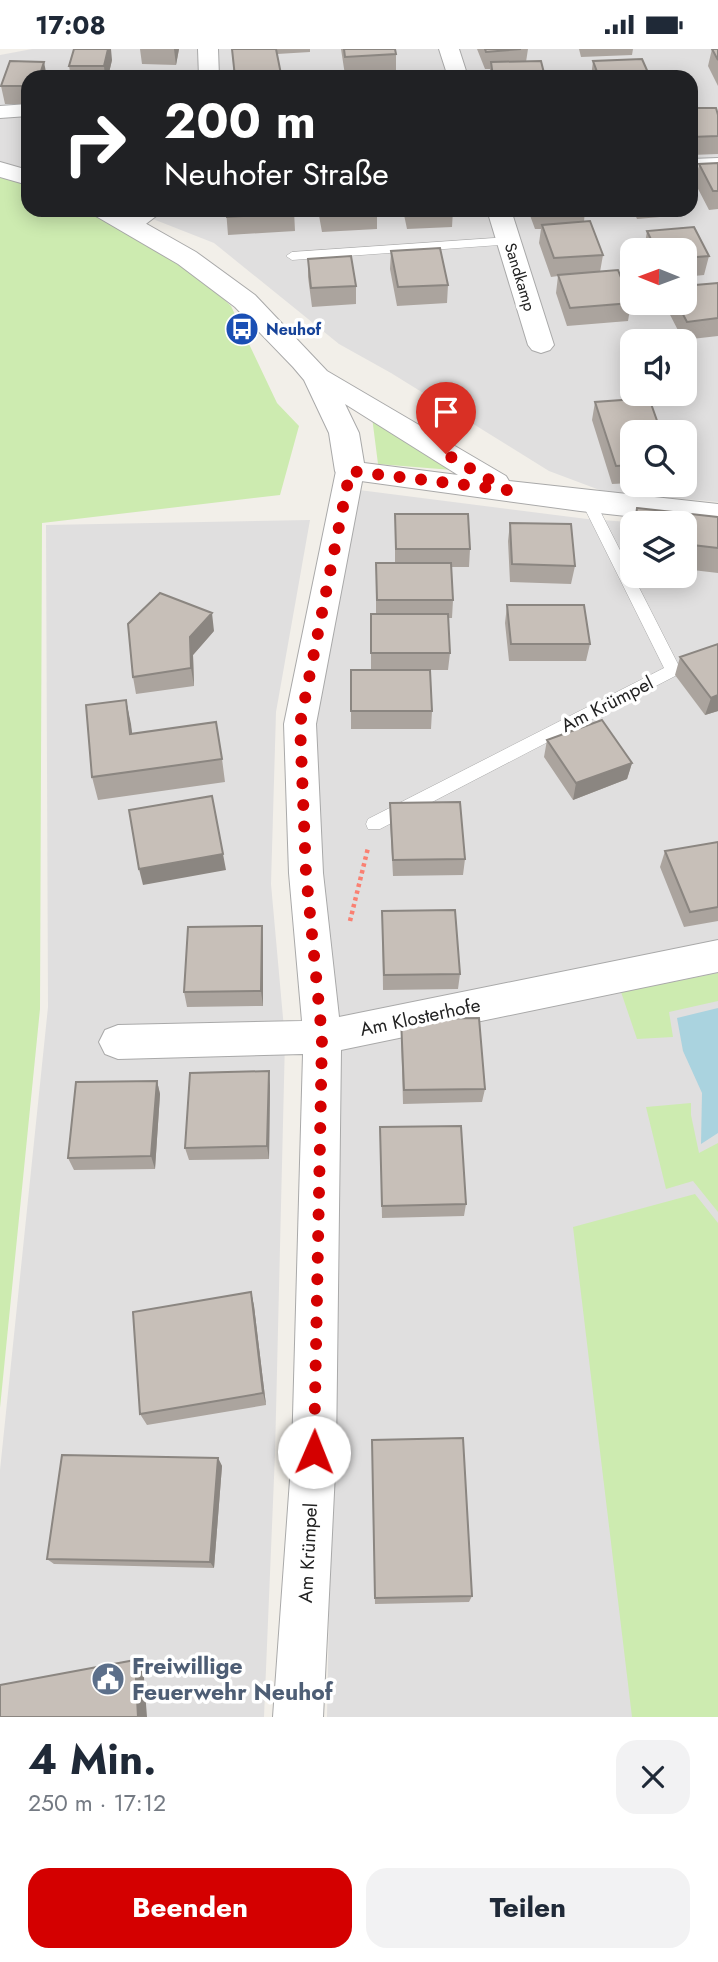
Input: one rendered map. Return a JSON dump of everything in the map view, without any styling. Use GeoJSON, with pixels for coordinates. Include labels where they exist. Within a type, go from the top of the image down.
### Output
{"type":"FeatureCollection","features":[{"type":"Feature","properties":{"kind":"street"},"geometry":{"type":"LineString","coordinates":[[208,49],[209,70]]}},
{"type":"Feature","properties":{"kind":"street"},"geometry":{"type":"LineString","coordinates":[[449,49],[456,70]]}},
{"type":"Feature","properties":{"kind":"street"},"geometry":{"type":"LineString","coordinates":[[0,112],[21,110]]}},
{"type":"Feature","properties":{"kind":"street"},"geometry":{"type":"LineString","coordinates":[[698,166],[718,165]]}},
{"type":"Feature","properties":{"kind":"street"},"geometry":{"type":"LineString","coordinates":[[0,169],[21,176]]}},
{"type":"Feature","properties":{"kind":"street","name":"Sandkamp"},"geometry":{"type":"LineString","coordinates":[[501,217],[541,345]]}},
{"type":"Feature","properties":{"kind":"street"},"geometry":{"type":"LineString","coordinates":[[141,218],[187,258],[245,301],[317,377],[344,433],[350,471],[589,503],[718,515]]}},
{"type":"Feature","properties":{"kind":"street"},"geometry":{"type":"LineString","coordinates":[[317,377],[373,405],[426,442],[507,490]]}},
{"type":"Feature","properties":{"kind":"street","name":"Am Krümpel"},"geometry":{"type":"LineString","coordinates":[[298,1717],[314,1452],[322,1037],[306,873],[300,724],[350,471]]}},
{"type":"Feature","properties":{"kind":"street","name":"Am Klosterhofe"},"geometry":{"type":"LineString","coordinates":[[118,1042],[322,1037],[718,956]]}},
{"type":"Feature","properties":{"kind":"lane"},"geometry":{"type":"LineString","coordinates":[[292,256],[509,241]]}},
{"type":"Feature","properties":{"kind":"lane","name":"Am Krümpel"},"geometry":{"type":"LineString","coordinates":[[374,824],[673,670],[589,503]]}},
{"type":"Feature","properties":{"kind":"shaded area"},"geometry":{"type":"Polygon","coordinates":[[[32,49],[718,49],[718,502],[662,497],[697,497],[697,420],[620,420],[620,493],[605,492],[549,471],[339,344],[214,243],[148,217],[698,217],[698,70],[21,70],[21,173],[0,166],[0,55],[32,49]]]}},
{"type":"Feature","properties":{"kind":"shaded area"},"geometry":{"type":"Polygon","coordinates":[[[359,490],[620,521],[620,588],[697,588],[697,527],[718,528],[718,1717],[327,1717],[332,1444],[311,731],[359,490]]]}},
{"type":"Feature","properties":{"kind":"shaded area"},"geometry":{"type":"Polygon","coordinates":[[[310,520],[276,712],[271,884],[285,1040],[275,1454],[264,1717],[0,1717],[0,1470],[48,1007],[46,525],[310,520]]]}},
{"type":"Feature","properties":{"kind":"green space"},"geometry":{"type":"Polygon","coordinates":[[[0,171],[21,178],[21,217],[107,217],[183,261],[231,306],[277,403],[299,426],[280,495],[42,523],[40,1009],[0,1408],[0,171]]]}},
{"type":"Feature","properties":{"kind":"green space"},"geometry":{"type":"Polygon","coordinates":[[[372,417],[452,470],[378,464],[372,417]]]}},
{"type":"Feature","properties":{"kind":"green space"},"geometry":{"type":"Polygon","coordinates":[[[718,973],[718,1001],[669,1012],[673,1037],[637,1039],[621,992],[718,973]]]}},
{"type":"Feature","properties":{"kind":"green space"},"geometry":{"type":"Polygon","coordinates":[[[691,1103],[699,1153],[718,1143],[718,1212],[693,1181],[666,1189],[646,1107],[691,1103]]]}},
{"type":"Feature","properties":{"kind":"green space"},"geometry":{"type":"Polygon","coordinates":[[[695,1194],[718,1223],[718,1717],[632,1717],[573,1227],[695,1194]]]}},
{"type":"Feature","properties":{"kind":"water"},"geometry":{"type":"Polygon","coordinates":[[[718,1008],[718,1133],[701,1144],[702,1093],[683,1051],[677,1018],[718,1008]]]}},
{"type":"Feature","properties":{"kind":"building"},"geometry":{"type":"Polygon","coordinates":[[[74,49],[108,49],[104,66],[69,66],[74,49]]]}},
{"type":"Feature","properties":{"kind":"building"},"geometry":{"type":"Polygon","coordinates":[[[232,49],[276,49],[280,70],[234,70],[232,49]]]}},
{"type":"Feature","properties":{"kind":"building"},"geometry":{"type":"Polygon","coordinates":[[[344,49],[395,49],[396,54],[345,57],[344,49]]]}},
{"type":"Feature","properties":{"kind":"building"},"geometry":{"type":"Polygon","coordinates":[[[485,49],[521,49],[486,52],[485,49]]]}},
{"type":"Feature","properties":{"kind":"building"},"geometry":{"type":"Polygon","coordinates":[[[712,49],[718,49],[718,60],[712,49]]]}},
{"type":"Feature","properties":{"kind":"building"},"geometry":{"type":"Polygon","coordinates":[[[642,59],[647,70],[596,70],[593,61],[642,59]]]}},
{"type":"Feature","properties":{"kind":"building"},"geometry":{"type":"Polygon","coordinates":[[[10,61],[44,62],[41,70],[21,70],[21,86],[1,86],[10,61]]]}},
{"type":"Feature","properties":{"kind":"building"},"geometry":{"type":"Polygon","coordinates":[[[541,61],[543,70],[492,70],[491,62],[541,61]]]}},
{"type":"Feature","properties":{"kind":"building"},"geometry":{"type":"Polygon","coordinates":[[[698,108],[716,108],[718,136],[698,137],[698,108]]]}},
{"type":"Feature","properties":{"kind":"building"},"geometry":{"type":"Polygon","coordinates":[[[718,163],[718,191],[713,191],[699,164],[718,163]]]}},
{"type":"Feature","properties":{"kind":"building"},"geometry":{"type":"Polygon","coordinates":[[[590,221],[603,255],[554,258],[542,225],[590,221]]]}},
{"type":"Feature","properties":{"kind":"building"},"geometry":{"type":"Polygon","coordinates":[[[694,227],[709,256],[697,257],[697,238],[650,238],[647,231],[694,227]]]}},
{"type":"Feature","properties":{"kind":"building"},"geometry":{"type":"Polygon","coordinates":[[[440,248],[448,285],[398,287],[391,251],[440,248]]]}},
{"type":"Feature","properties":{"kind":"building"},"geometry":{"type":"Polygon","coordinates":[[[351,256],[356,286],[311,288],[308,259],[351,256]]]}},
{"type":"Feature","properties":{"kind":"building"},"geometry":{"type":"Polygon","coordinates":[[[618,270],[620,304],[570,308],[558,275],[618,270]]]}},
{"type":"Feature","properties":{"kind":"building"},"geometry":{"type":"Polygon","coordinates":[[[718,283],[718,318],[687,322],[683,315],[697,315],[697,285],[718,283]]]}},
{"type":"Feature","properties":{"kind":"building"},"geometry":{"type":"Polygon","coordinates":[[[620,400],[620,406],[652,406],[657,420],[620,420],[620,466],[616,466],[595,402],[620,400]]]}},
{"type":"Feature","properties":{"kind":"building"},"geometry":{"type":"Polygon","coordinates":[[[637,508],[664,511],[637,511],[637,508]]]}},
{"type":"Feature","properties":{"kind":"building"},"geometry":{"type":"Polygon","coordinates":[[[395,514],[468,514],[470,549],[396,549],[395,514]]]}},
{"type":"Feature","properties":{"kind":"building"},"geometry":{"type":"Polygon","coordinates":[[[697,515],[718,517],[718,548],[697,546],[697,515]]]}},
{"type":"Feature","properties":{"kind":"building"},"geometry":{"type":"Polygon","coordinates":[[[510,523],[571,524],[575,566],[512,564],[510,523]]]}},
{"type":"Feature","properties":{"kind":"building"},"geometry":{"type":"Polygon","coordinates":[[[376,563],[451,563],[453,600],[377,600],[376,563]]]}},
{"type":"Feature","properties":{"kind":"building"},"geometry":{"type":"Polygon","coordinates":[[[160,593],[212,613],[190,637],[191,668],[133,677],[128,624],[160,593]]]}},
{"type":"Feature","properties":{"kind":"building"},"geometry":{"type":"Polygon","coordinates":[[[507,605],[584,605],[590,644],[511,644],[507,605]]]}},
{"type":"Feature","properties":{"kind":"building"},"geometry":{"type":"Polygon","coordinates":[[[371,614],[448,614],[450,653],[371,653],[371,614]]]}},
{"type":"Feature","properties":{"kind":"building"},"geometry":{"type":"Polygon","coordinates":[[[718,644],[718,695],[711,698],[680,657],[718,644]]]}},
{"type":"Feature","properties":{"kind":"building"},"geometry":{"type":"Polygon","coordinates":[[[351,670],[430,670],[432,711],[351,711],[351,670]]]}},
{"type":"Feature","properties":{"kind":"building"},"geometry":{"type":"Polygon","coordinates":[[[126,700],[130,734],[216,722],[222,759],[92,777],[86,705],[126,700]]]}},
{"type":"Feature","properties":{"kind":"building"},"geometry":{"type":"Polygon","coordinates":[[[602,720],[632,763],[576,783],[547,740],[602,720]]]}},
{"type":"Feature","properties":{"kind":"building"},"geometry":{"type":"Polygon","coordinates":[[[212,796],[223,854],[139,869],[129,810],[212,796]]]}},
{"type":"Feature","properties":{"kind":"building"},"geometry":{"type":"Polygon","coordinates":[[[460,802],[465,859],[393,860],[390,803],[460,802]]]}},
{"type":"Feature","properties":{"kind":"building"},"geometry":{"type":"Polygon","coordinates":[[[718,842],[718,907],[690,912],[665,851],[718,842]]]}},
{"type":"Feature","properties":{"kind":"building"},"geometry":{"type":"Polygon","coordinates":[[[455,910],[460,974],[384,975],[382,911],[455,910]]]}},
{"type":"Feature","properties":{"kind":"building"},"geometry":{"type":"Polygon","coordinates":[[[262,926],[261,991],[184,992],[188,927],[262,926]]]}},
{"type":"Feature","properties":{"kind":"building"},"geometry":{"type":"Polygon","coordinates":[[[479,1018],[485,1089],[404,1090],[401,1019],[479,1018]]]}},
{"type":"Feature","properties":{"kind":"building"},"geometry":{"type":"Polygon","coordinates":[[[269,1071],[267,1146],[185,1148],[190,1073],[269,1071]]]}},
{"type":"Feature","properties":{"kind":"building"},"geometry":{"type":"Polygon","coordinates":[[[157,1081],[151,1156],[68,1158],[76,1082],[157,1081]]]}},
{"type":"Feature","properties":{"kind":"building"},"geometry":{"type":"Polygon","coordinates":[[[461,1126],[466,1204],[382,1206],[380,1127],[461,1126]]]}},
{"type":"Feature","properties":{"kind":"building"},"geometry":{"type":"Polygon","coordinates":[[[251,1292],[263,1393],[140,1414],[133,1312],[251,1292]]]}},
{"type":"Feature","properties":{"kind":"building"},"geometry":{"type":"Polygon","coordinates":[[[463,1438],[472,1596],[375,1598],[372,1440],[463,1438]]]}},
{"type":"Feature","properties":{"kind":"building"},"geometry":{"type":"Polygon","coordinates":[[[62,1455],[218,1458],[210,1562],[47,1559],[62,1455]]]}},
{"type":"Feature","properties":{"kind":"building","name":"Freiwillige Feuerwehr Neuhof"},"geometry":{"type":"Polygon","coordinates":[[[135,1660],[138,1717],[0,1717],[0,1685],[135,1660]]]}},
{"type":"Feature","properties":{"kind":"place","name":"Neuhof"},"geometry":{"type":"Point","coordinates":[242,329]}},
{"type":"Feature","properties":{"kind":"place","name":"Freiwillige Feuerwehr Neuhof"},"geometry":{"type":"Point","coordinates":[108,1679]}},
{"type":"Feature","properties":{"kind":"route"},"geometry":{"type":"LineString","coordinates":[[314,1452],[322,1037],[306,873],[300,724],[350,471],[507,490],[446,454]]}}]}
